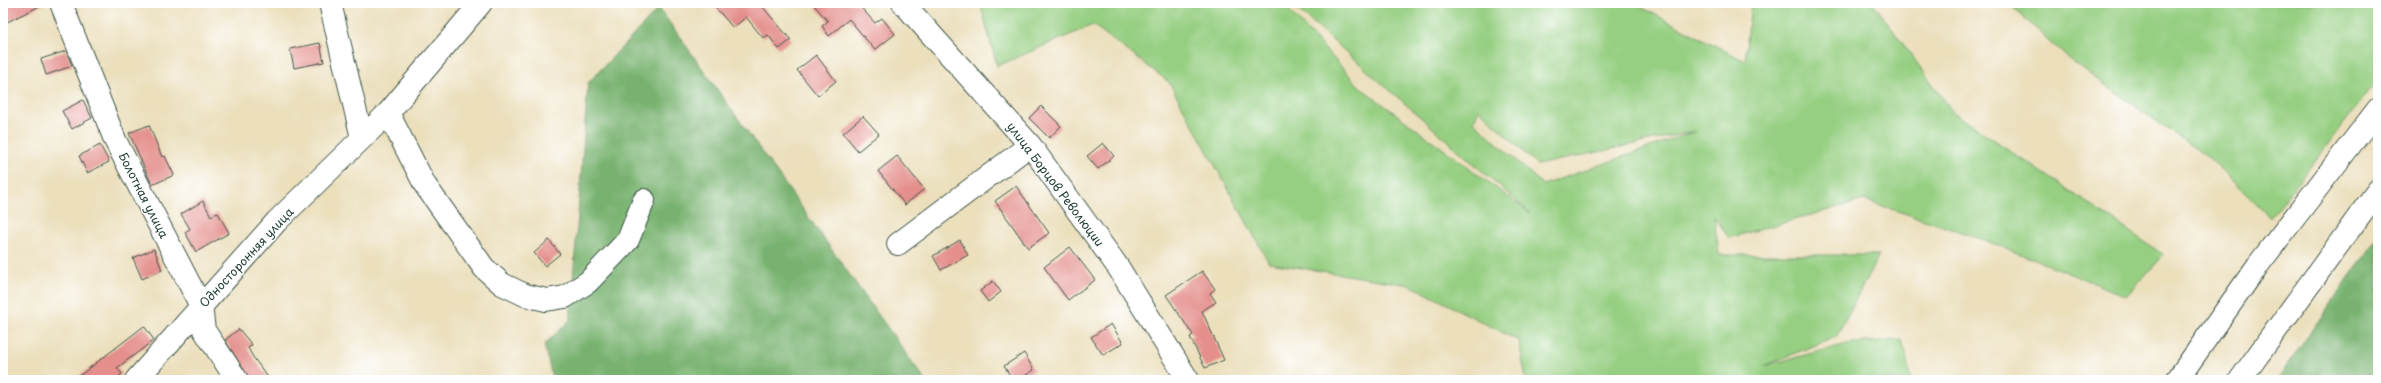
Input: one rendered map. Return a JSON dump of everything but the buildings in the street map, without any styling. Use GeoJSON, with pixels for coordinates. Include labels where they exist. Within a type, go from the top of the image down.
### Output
{"type":"FeatureCollection","features":[{"type":"Feature","properties":{"kind":"street","name":"Болотная улица"},"geometry":{"type":"LineString","coordinates":[[61,3],[115,140],[200,306],[204,330],[238,380]]}},
{"type":"Feature","properties":{"kind":"street"},"geometry":{"type":"LineString","coordinates":[[330,3],[362,138]]}},
{"type":"Feature","properties":{"kind":"street","name":"Односторонняя улица"},"geometry":{"type":"LineString","coordinates":[[136,380],[200,306],[277,221],[388,112],[481,3]]}},
{"type":"Feature","properties":{"kind":"street","name":"улица Борцов Революции"},"geometry":{"type":"LineString","coordinates":[[904,3],[1030,145],[1118,268],[1188,380]]}},
{"type":"Feature","properties":{"kind":"street"},"geometry":{"type":"LineString","coordinates":[[2177,380],[2258,265],[2378,108]]}},
{"type":"Feature","properties":{"kind":"street"},"geometry":{"type":"LineString","coordinates":[[388,112],[425,185],[484,268],[502,284],[525,295],[546,300],[565,297],[588,282],[628,240],[644,200]]}},
{"type":"Feature","properties":{"kind":"street"},"geometry":{"type":"LineString","coordinates":[[898,244],[1030,145]]}},
{"type":"Feature","properties":{"kind":"street"},"geometry":{"type":"LineString","coordinates":[[2240,380],[2378,190]]}},
{"type":"Feature","properties":{"kind":"green space"},"geometry":{"type":"Polygon","coordinates":[[[980,3],[1282,3],[1361,88],[1530,213],[1290,3],[1633,3],[1745,61],[1751,3],[1873,3],[1953,112],[2164,255],[2126,296],[1982,239],[1864,200],[1729,238],[1714,217],[1719,255],[1879,255],[1836,337],[1763,366],[1851,343],[1902,340],[1911,380],[1526,380],[1519,341],[1410,285],[1269,263],[1169,82],[1093,25],[997,66],[980,3]],[[1479,109],[1474,122],[1543,185],[1696,131],[1537,165],[1479,109]]]}},
{"type":"Feature","properties":{"kind":"green space"},"geometry":{"type":"Polygon","coordinates":[[[2008,3],[2378,3],[2378,80],[2270,218],[2213,161],[2071,61],[2008,3]]]}},
{"type":"Feature","properties":{"kind":"green space"},"geometry":{"type":"Polygon","coordinates":[[[659,8],[925,380],[553,380],[544,345],[570,320],[588,83],[659,8]]]}},
{"type":"Feature","properties":{"kind":"green space"},"geometry":{"type":"Polygon","coordinates":[[[2378,236],[2378,380],[2277,380],[2378,236]]]}}]}
